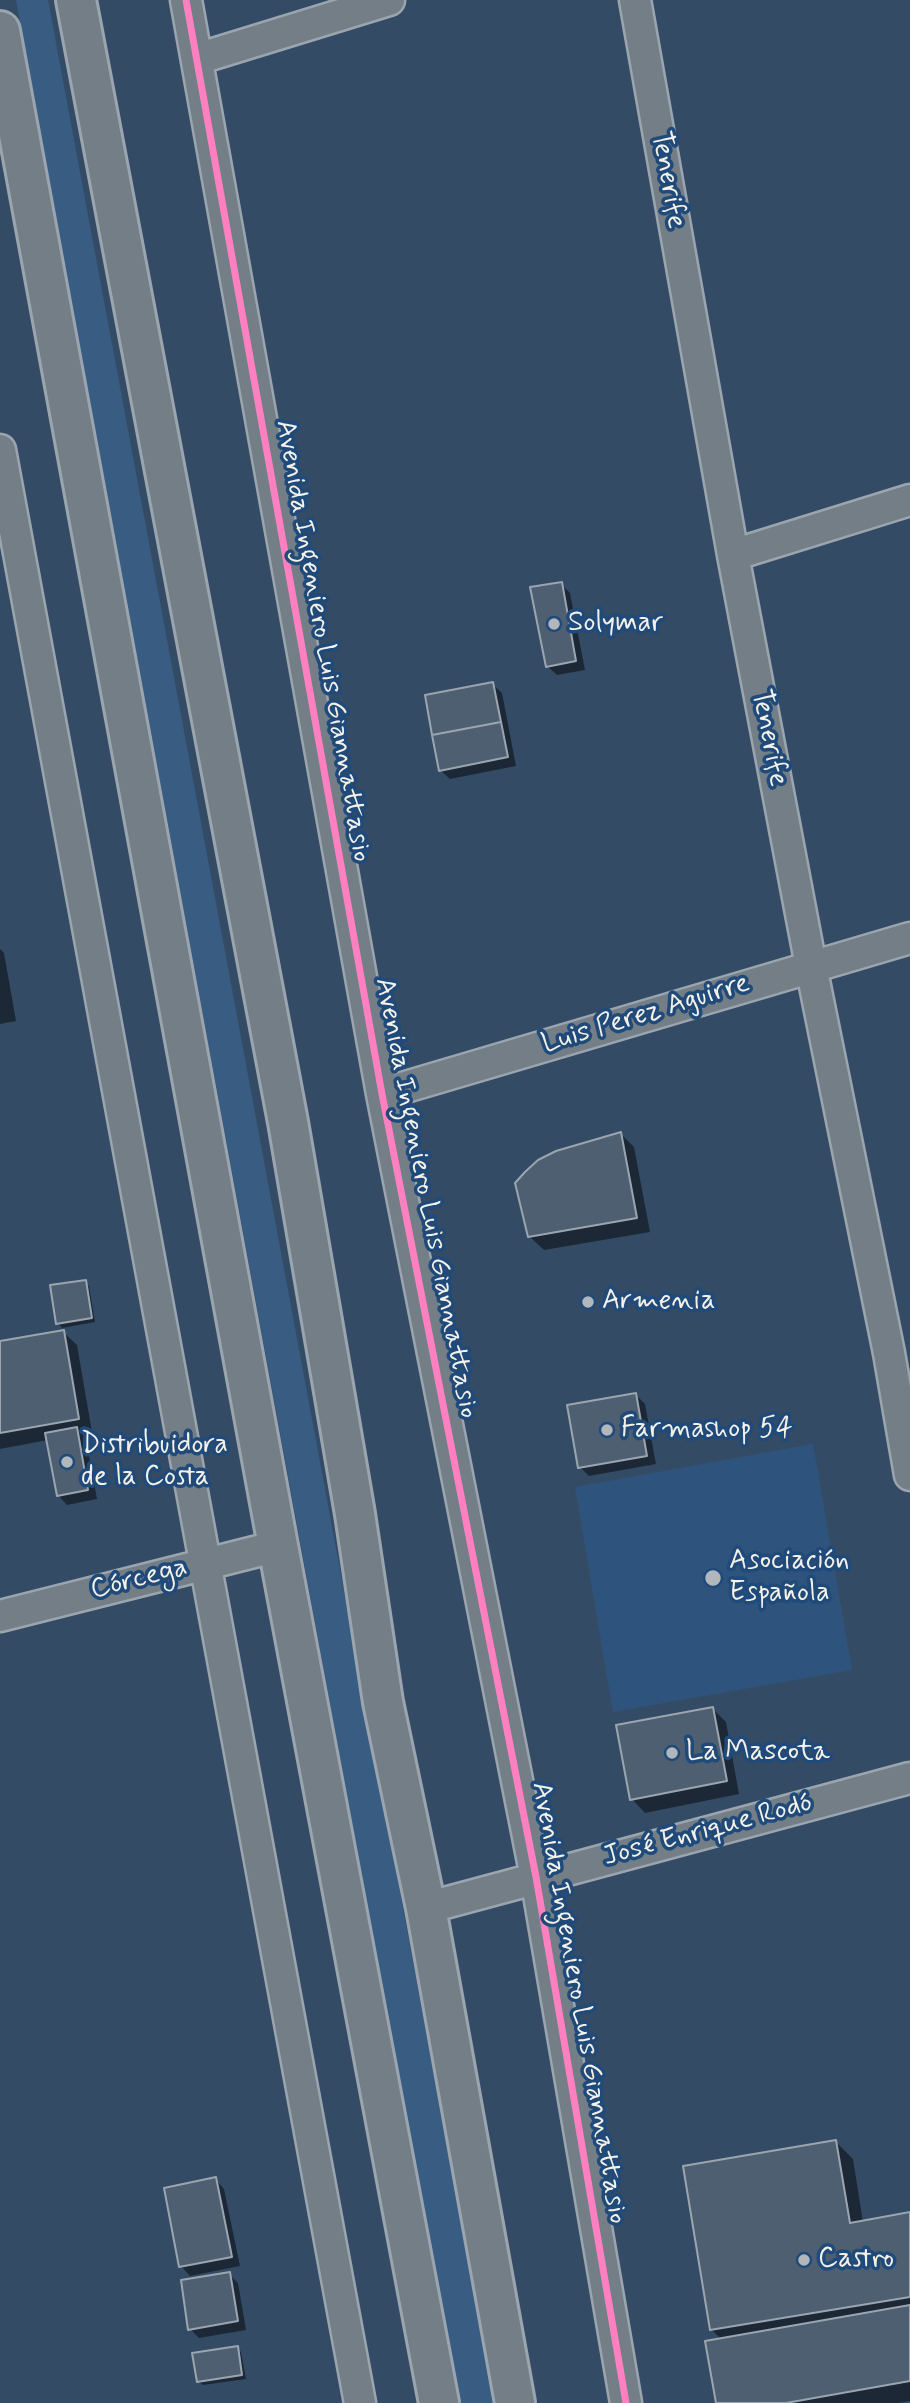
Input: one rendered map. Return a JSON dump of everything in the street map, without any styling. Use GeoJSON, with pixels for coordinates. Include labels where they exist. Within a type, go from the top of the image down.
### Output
{"type":"FeatureCollection","features":[{"type":"Feature","properties":{"kind":"main road"},"geometry":{"type":"LineString","coordinates":[[76,0],[288,1122],[355,1514],[383,1702],[426,1908],[515,2403]]}},
{"type":"Feature","properties":{"kind":"main road"},"geometry":{"type":"LineString","coordinates":[[0,31],[278,1546],[439,2403]]}},
{"type":"Feature","properties":{"kind":"street","name":"Avenida Ingeniero Luis Giannattasio"},"geometry":{"type":"LineString","coordinates":[[186,0],[382,1094],[536,1877],[626,2403]]}},
{"type":"Feature","properties":{"kind":"street"},"geometry":{"type":"LineString","coordinates":[[197,59],[389,0]]}},
{"type":"Feature","properties":{"kind":"street","name":"Tenerife"},"geometry":{"type":"LineString","coordinates":[[635,0],[733,555],[811,966],[899,1350],[910,1475]]}},
{"type":"Feature","properties":{"kind":"street"},"geometry":{"type":"LineString","coordinates":[[0,450],[360,2403]]}},
{"type":"Feature","properties":{"kind":"street"},"geometry":{"type":"LineString","coordinates":[[733,555],[910,500]]}},
{"type":"Feature","properties":{"kind":"street","name":"Luis Perez Aguirre"},"geometry":{"type":"LineString","coordinates":[[382,1094],[910,937]]}},
{"type":"Feature","properties":{"kind":"street","name":"Córcega"},"geometry":{"type":"LineString","coordinates":[[0,1616],[278,1546]]}},
{"type":"Feature","properties":{"kind":"street","name":"José Enrique Rodó"},"geometry":{"type":"LineString","coordinates":[[426,1908],[910,1778]]}},
{"type":"Feature","properties":{"kind":"shaded area"},"geometry":{"type":"Polygon","coordinates":[[[16,0],[48,0],[495,2403],[459,2403],[16,0]]]}},
{"type":"Feature","properties":{"kind":"shaded area","name":"Asociación Española"},"geometry":{"type":"Polygon","coordinates":[[[813,1444],[852,1670],[613,1712],[575,1487],[813,1444]]]}},
{"type":"Feature","properties":{"kind":"building","name":"Solymar"},"geometry":{"type":"Polygon","coordinates":[[[562,582],[576,661],[546,667],[530,587],[562,582]]]}},
{"type":"Feature","properties":{"kind":"building"},"geometry":{"type":"Polygon","coordinates":[[[493,682],[501,722],[432,735],[425,695],[493,682]]]}},
{"type":"Feature","properties":{"kind":"building"},"geometry":{"type":"Polygon","coordinates":[[[501,722],[508,757],[439,771],[432,735],[501,722]]]}},
{"type":"Feature","properties":{"kind":"building"},"geometry":{"type":"Polygon","coordinates":[[[621,1132],[637,1218],[528,1237],[515,1183],[538,1160],[556,1151],[621,1132]]]}},
{"type":"Feature","properties":{"kind":"building"},"geometry":{"type":"Polygon","coordinates":[[[86,1280],[92,1318],[56,1324],[50,1285],[86,1280]]]}},
{"type":"Feature","properties":{"kind":"building"},"geometry":{"type":"Polygon","coordinates":[[[64,1330],[79,1419],[0,1433],[0,1341],[64,1330]]]}},
{"type":"Feature","properties":{"kind":"building","name":"Farmashop 54"},"geometry":{"type":"Polygon","coordinates":[[[636,1393],[647,1456],[578,1468],[567,1405],[636,1393]]]}},
{"type":"Feature","properties":{"kind":"building","name":"Distribuidora de la Costa"},"geometry":{"type":"Polygon","coordinates":[[[77,1427],[88,1490],[57,1496],[45,1433],[77,1427]]]}},
{"type":"Feature","properties":{"kind":"building","name":"La Mascota"},"geometry":{"type":"Polygon","coordinates":[[[713,1707],[727,1781],[630,1800],[616,1725],[713,1707]]]}},
{"type":"Feature","properties":{"kind":"building","name":"Castro"},"geometry":{"type":"Polygon","coordinates":[[[836,2140],[850,2223],[910,2212],[910,2297],[710,2330],[683,2166],[836,2140]]]}},
{"type":"Feature","properties":{"kind":"building"},"geometry":{"type":"Polygon","coordinates":[[[216,2177],[232,2257],[179,2267],[164,2188],[216,2177]]]}},
{"type":"Feature","properties":{"kind":"building"},"geometry":{"type":"Polygon","coordinates":[[[230,2272],[238,2321],[188,2330],[181,2280],[230,2272]]]}},
{"type":"Feature","properties":{"kind":"building"},"geometry":{"type":"Polygon","coordinates":[[[910,2305],[910,2381],[786,2403],[716,2403],[705,2341],[910,2305]]]}},
{"type":"Feature","properties":{"kind":"building"},"geometry":{"type":"Polygon","coordinates":[[[238,2346],[242,2375],[197,2382],[192,2353],[238,2346]]]}},
{"type":"Feature","properties":{"kind":"cycle path"},"geometry":{"type":"LineString","coordinates":[[186,0],[382,1094],[536,1877],[626,2403]]}},
{"type":"Feature","properties":{"kind":"place","name":"Solymar"},"geometry":{"type":"Point","coordinates":[554,624]}},
{"type":"Feature","properties":{"kind":"place","name":"Armenia"},"geometry":{"type":"Point","coordinates":[588,1302]}},
{"type":"Feature","properties":{"kind":"place","name":"Farmashop 54"},"geometry":{"type":"Point","coordinates":[607,1430]}},
{"type":"Feature","properties":{"kind":"place","name":"Distribuidora de la Costa"},"geometry":{"type":"Point","coordinates":[67,1462]}},
{"type":"Feature","properties":{"kind":"place","name":"Asociación Española"},"geometry":{"type":"Point","coordinates":[713,1578]}},
{"type":"Feature","properties":{"kind":"place","name":"La Mascota"},"geometry":{"type":"Point","coordinates":[672,1753]}},
{"type":"Feature","properties":{"kind":"place","name":"Castro"},"geometry":{"type":"Point","coordinates":[804,2260]}}]}
